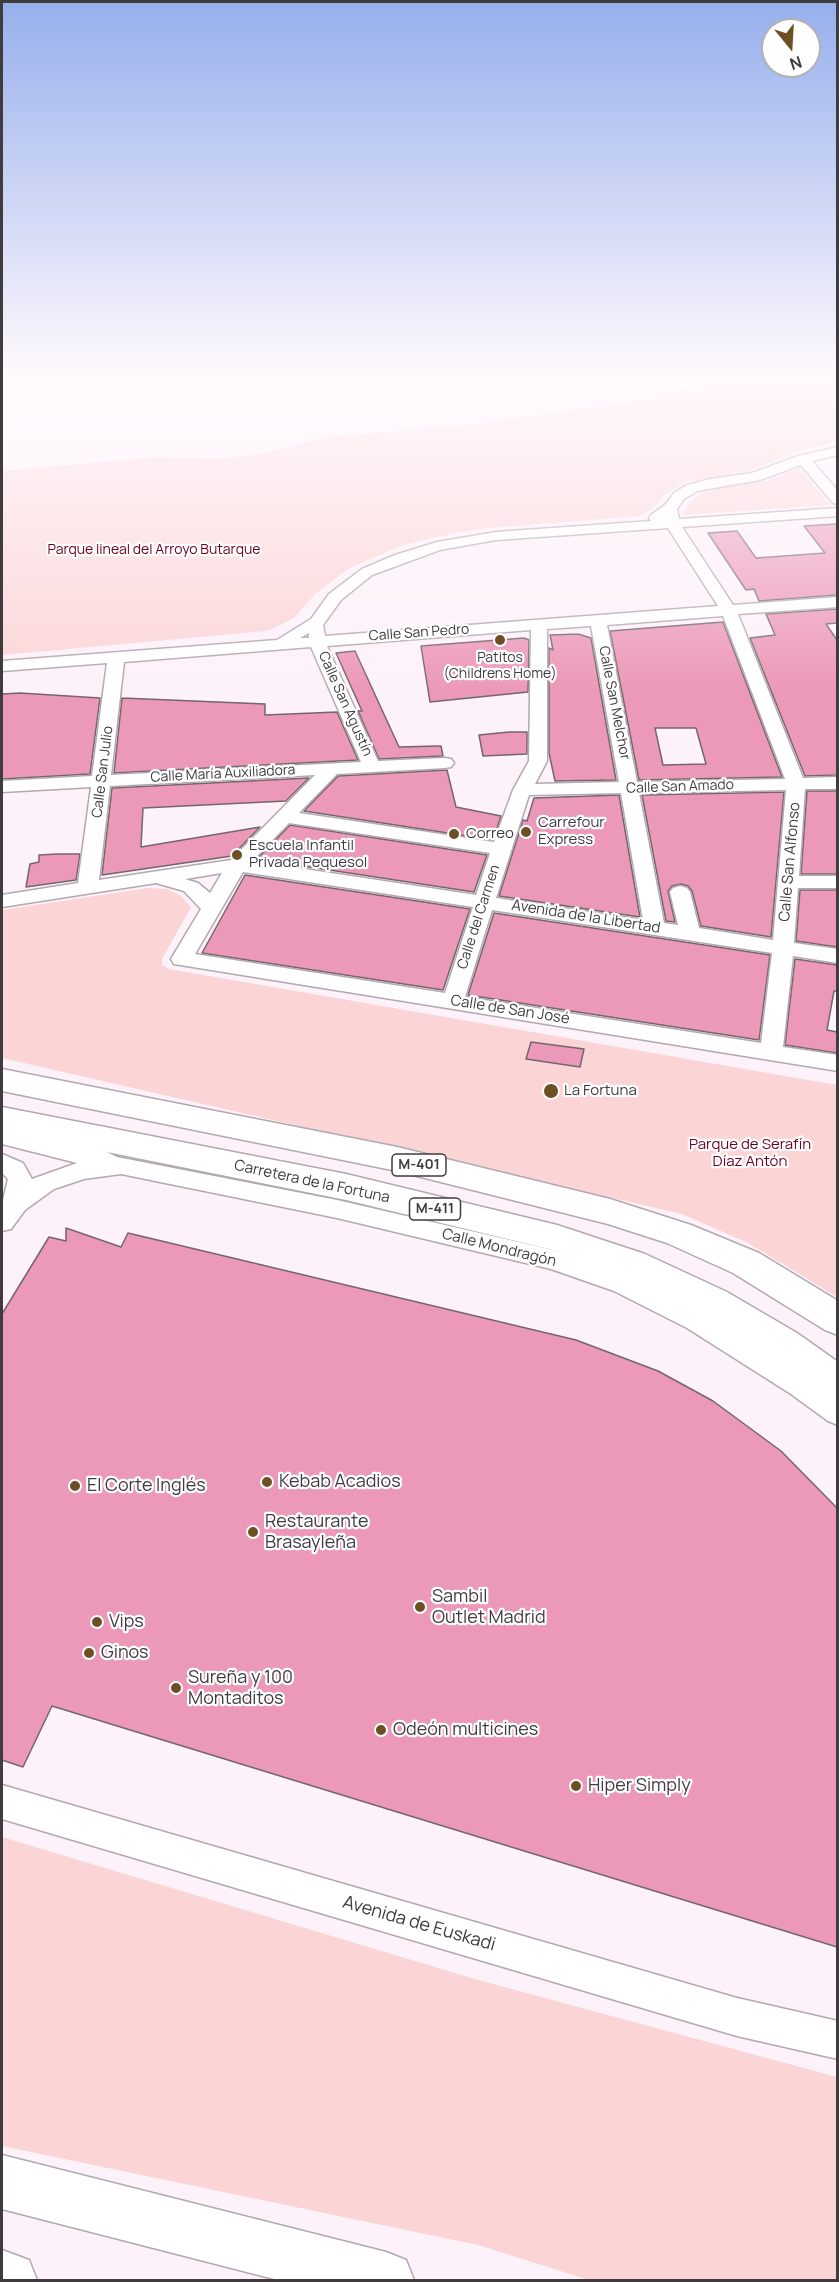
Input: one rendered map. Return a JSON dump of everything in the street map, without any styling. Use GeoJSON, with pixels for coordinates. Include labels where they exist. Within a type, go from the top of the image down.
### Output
{"type":"FeatureCollection","features":[{"type":"Feature","properties":{"kind":"main road","name":"M-401"},"geometry":{"type":"LineString","coordinates":[[2,1080],[397,1159],[610,1212],[679,1234],[746,1263],[837,1320]]}},
{"type":"Feature","properties":{"kind":"main road","name":"Carretera de la Fortuna"},"geometry":{"type":"LineString","coordinates":[[2,1119],[346,1188],[557,1238],[632,1264],[714,1302],[784,1344],[837,1383]]}},
{"type":"Feature","properties":{"kind":"main road"},"geometry":{"type":"LineString","coordinates":[[2,2182],[386,2280]]}},
{"type":"Feature","properties":{"kind":"main road"},"geometry":{"type":"LineString","coordinates":[[2,2278],[9,2280]]}},
{"type":"Feature","properties":{"kind":"street"},"geometry":{"type":"LineString","coordinates":[[631,526],[654,519],[670,507],[679,496],[692,488],[735,480]]}},
{"type":"Feature","properties":{"kind":"street"},"geometry":{"type":"LineString","coordinates":[[821,480],[837,500]]}},
{"type":"Feature","properties":{"kind":"street"},"geometry":{"type":"LineString","coordinates":[[670,507],[672,523]]}},
{"type":"Feature","properties":{"kind":"street"},"geometry":{"type":"LineString","coordinates":[[265,645],[289,638],[317,622],[336,597],[350,584],[375,568],[418,552],[496,536],[837,512]]}},
{"type":"Feature","properties":{"kind":"street","name":"Calle San Alfonso"},"geometry":{"type":"LineString","coordinates":[[672,523],[729,611],[796,784],[783,947],[771,1052]]}},
{"type":"Feature","properties":{"kind":"street","name":"Calle San Pedro"},"geometry":{"type":"LineString","coordinates":[[2,666],[837,602]]}},
{"type":"Feature","properties":{"kind":"street","name":"Calle San Melchor"},"geometry":{"type":"LineString","coordinates":[[598,621],[655,928]]}},
{"type":"Feature","properties":{"kind":"street"},"geometry":{"type":"LineString","coordinates":[[317,622],[317,641]]}},
{"type":"Feature","properties":{"kind":"street","name":"Calle del Carmen"},"geometry":{"type":"LineString","coordinates":[[453,1001],[501,849],[522,790],[538,761],[539,624]]}},
{"type":"Feature","properties":{"kind":"street","name":"Calle San Agustín"},"geometry":{"type":"LineString","coordinates":[[317,641],[372,767]]}},
{"type":"Feature","properties":{"kind":"street","name":"Calle San Julio"},"geometry":{"type":"LineString","coordinates":[[88,887],[116,657]]}},
{"type":"Feature","properties":{"kind":"street","name":"Calle María Auxiliadora"},"geometry":{"type":"LineString","coordinates":[[2,786],[445,763]]}},
{"type":"Feature","properties":{"kind":"street"},"geometry":{"type":"LineString","coordinates":[[212,910],[237,865],[332,769]]}},
{"type":"Feature","properties":{"kind":"street","name":"Calle San Amado"},"geometry":{"type":"LineString","coordinates":[[522,790],[837,783]]}},
{"type":"Feature","properties":{"kind":"street"},"geometry":{"type":"LineString","coordinates":[[285,817],[501,849]]}},
{"type":"Feature","properties":{"kind":"street","name":"Avenida de la Libertad"},"geometry":{"type":"LineString","coordinates":[[2,901],[237,865],[837,956]]}},
{"type":"Feature","properties":{"kind":"street","name":"Avenida de la Libertad"},"geometry":{"type":"LineString","coordinates":[[156,877],[191,887],[205,899],[212,910]]}},
{"type":"Feature","properties":{"kind":"street"},"geometry":{"type":"LineString","coordinates":[[787,882],[837,882]]}},
{"type":"Feature","properties":{"kind":"street"},"geometry":{"type":"LineString","coordinates":[[680,892],[690,933]]}},
{"type":"Feature","properties":{"kind":"street","name":"Calle de San José"},"geometry":{"type":"LineString","coordinates":[[212,910],[182,959],[837,1064]]}},
{"type":"Feature","properties":{"kind":"street"},"geometry":{"type":"LineString","coordinates":[[2,1136],[121,1165]]}},
{"type":"Feature","properties":{"kind":"street"},"geometry":{"type":"LineString","coordinates":[[2,1163],[14,1169],[20,1179],[9,1212]]}},
{"type":"Feature","properties":{"kind":"street","name":"Calle Mondragón"},"geometry":{"type":"LineString","coordinates":[[9,1212],[45,1183],[64,1174],[121,1165],[337,1209],[553,1260],[623,1284],[696,1320],[801,1386],[837,1413]]}},
{"type":"Feature","properties":{"kind":"street","name":"Avenida de Euskadi"},"geometry":{"type":"LineString","coordinates":[[2,1802],[738,2017],[837,2040]]}},
{"type":"Feature","properties":{"kind":"green space","name":"Parque lineal del Arroyo Butarque"},"geometry":{"type":"Polygon","coordinates":[[[2,480],[692,480],[673,489],[662,497],[653,509],[639,516],[490,528],[455,533],[403,545],[348,569],[315,594],[294,618],[267,631],[2,655],[2,480]]]}},
{"type":"Feature","properties":{"kind":"green space"},"geometry":{"type":"Polygon","coordinates":[[[766,480],[810,480],[830,505],[683,515],[689,502],[703,493],[766,480]]]}},
{"type":"Feature","properties":{"kind":"green space","name":"Parque de Serafín Díaz Antón"},"geometry":{"type":"Polygon","coordinates":[[[148,888],[168,889],[181,896],[191,907],[162,959],[162,965],[169,969],[837,1085],[837,1297],[748,1243],[682,1214],[2,1058],[2,910],[148,888]]]}},
{"type":"Feature","properties":{"kind":"green space"},"geometry":{"type":"Polygon","coordinates":[[[2,1837],[475,1979],[837,2077],[837,2280],[589,2280],[478,2245],[2,2146],[2,1837]]]}},
{"type":"Feature","properties":{"kind":"building"},"geometry":{"type":"Polygon","coordinates":[[[837,524],[837,595],[759,601],[754,589],[746,590],[708,533],[737,531],[756,558],[825,553],[804,526],[837,524]]]}},
{"type":"Feature","properties":{"kind":"building"},"geometry":{"type":"Polygon","coordinates":[[[837,609],[837,623],[826,624],[837,640],[837,775],[805,776],[750,638],[775,635],[766,614],[837,609]]]}},
{"type":"Feature","properties":{"kind":"building"},"geometry":{"type":"Polygon","coordinates":[[[723,622],[782,777],[639,780],[610,631],[723,622]],[[655,728],[663,765],[706,764],[696,728],[655,728]]]}},
{"type":"Feature","properties":{"kind":"building"},"geometry":{"type":"Polygon","coordinates":[[[578,634],[591,638],[616,780],[555,781],[549,753],[549,648],[553,650],[550,635],[578,634]]]}},
{"type":"Feature","properties":{"kind":"building"},"geometry":{"type":"Polygon","coordinates":[[[524,638],[529,640],[528,692],[430,702],[421,646],[524,638]]]}},
{"type":"Feature","properties":{"kind":"building"},"geometry":{"type":"Polygon","coordinates":[[[355,651],[399,747],[441,746],[443,756],[379,759],[358,711],[362,711],[336,653],[355,651]]]}},
{"type":"Feature","properties":{"kind":"building"},"geometry":{"type":"Polygon","coordinates":[[[2,694],[100,698],[90,774],[2,779],[2,694]]]}},
{"type":"Feature","properties":{"kind":"building"},"geometry":{"type":"Polygon","coordinates":[[[122,698],[265,704],[265,715],[337,712],[358,760],[114,773],[122,698]]]}},
{"type":"Feature","properties":{"kind":"building"},"geometry":{"type":"Polygon","coordinates":[[[527,732],[527,754],[483,756],[479,735],[527,732]]]}},
{"type":"Feature","properties":{"kind":"building"},"geometry":{"type":"Polygon","coordinates":[[[447,770],[456,807],[501,816],[493,840],[304,811],[338,776],[447,770]]]}},
{"type":"Feature","properties":{"kind":"building"},"geometry":{"type":"Polygon","coordinates":[[[309,778],[286,801],[143,808],[141,847],[260,827],[232,856],[102,875],[112,788],[309,778]]]}},
{"type":"Feature","properties":{"kind":"building"},"geometry":{"type":"Polygon","coordinates":[[[807,791],[837,791],[837,874],[801,874],[807,791]]]}},
{"type":"Feature","properties":{"kind":"building"},"geometry":{"type":"Polygon","coordinates":[[[784,792],[771,937],[701,926],[692,891],[688,886],[681,884],[672,886],[668,891],[675,922],[666,921],[642,795],[784,792]]]}},
{"type":"Feature","properties":{"kind":"building"},"geometry":{"type":"Polygon","coordinates":[[[619,795],[640,917],[499,896],[523,820],[527,821],[534,798],[619,795]]]}},
{"type":"Feature","properties":{"kind":"building"},"geometry":{"type":"Polygon","coordinates":[[[290,825],[487,855],[474,892],[257,859],[290,825]]]}},
{"type":"Feature","properties":{"kind":"building"},"geometry":{"type":"Polygon","coordinates":[[[80,854],[76,880],[26,887],[30,864],[39,862],[39,855],[80,854]]]}},
{"type":"Feature","properties":{"kind":"building"},"geometry":{"type":"Polygon","coordinates":[[[245,875],[470,909],[443,990],[202,953],[245,875]]]}},
{"type":"Feature","properties":{"kind":"building"},"geometry":{"type":"Polygon","coordinates":[[[800,890],[837,890],[837,947],[796,941],[800,890]]]}},
{"type":"Feature","properties":{"kind":"building"},"geometry":{"type":"Polygon","coordinates":[[[494,913],[770,955],[759,1040],[468,995],[494,913]]]}},
{"type":"Feature","properties":{"kind":"building"},"geometry":{"type":"Polygon","coordinates":[[[795,959],[837,965],[837,991],[834,991],[827,1030],[837,1032],[837,1053],[785,1045],[795,959]]]}},
{"type":"Feature","properties":{"kind":"building"},"geometry":{"type":"Polygon","coordinates":[[[531,1042],[584,1049],[580,1067],[526,1059],[531,1042]]]}},
{"type":"Feature","properties":{"kind":"building","name":"Sambil Outlet Madrid"},"geometry":{"type":"Polygon","coordinates":[[[66,1228],[121,1247],[128,1233],[576,1340],[658,1371],[713,1401],[781,1451],[837,1508],[837,1947],[52,1706],[23,1767],[2,1760],[2,1314],[49,1237],[66,1241],[66,1228]]]}},
{"type":"Feature","properties":{"kind":"place","name":"Patitos (Childrens Home)"},"geometry":{"type":"Point","coordinates":[500,640]}},
{"type":"Feature","properties":{"kind":"place","name":"Carrefour Express"},"geometry":{"type":"Point","coordinates":[526,832]}},
{"type":"Feature","properties":{"kind":"place","name":"Correo"},"geometry":{"type":"Point","coordinates":[454,834]}},
{"type":"Feature","properties":{"kind":"place","name":"Escuela Infantil Privada Pequesol"},"geometry":{"type":"Point","coordinates":[237,855]}},
{"type":"Feature","properties":{"kind":"place","name":"La Fortuna"},"geometry":{"type":"Point","coordinates":[551,1091]}},
{"type":"Feature","properties":{"kind":"place","name":"Kebab Acadios"},"geometry":{"type":"Point","coordinates":[267,1482]}},
{"type":"Feature","properties":{"kind":"place","name":"El Corte Inglés"},"geometry":{"type":"Point","coordinates":[75,1486]}},
{"type":"Feature","properties":{"kind":"place","name":"Restaurante Brasayleña"},"geometry":{"type":"Point","coordinates":[253,1532]}},
{"type":"Feature","properties":{"kind":"place","name":"Sambil Outlet Madrid"},"geometry":{"type":"Point","coordinates":[420,1607]}},
{"type":"Feature","properties":{"kind":"place","name":"Vips"},"geometry":{"type":"Point","coordinates":[97,1622]}},
{"type":"Feature","properties":{"kind":"place","name":"Ginos"},"geometry":{"type":"Point","coordinates":[89,1653]}},
{"type":"Feature","properties":{"kind":"place","name":"Sureña y 100 Montaditos"},"geometry":{"type":"Point","coordinates":[176,1688]}},
{"type":"Feature","properties":{"kind":"place","name":"Odeón multicines"},"geometry":{"type":"Point","coordinates":[381,1730]}},
{"type":"Feature","properties":{"kind":"place","name":"Hiper Simply"},"geometry":{"type":"Point","coordinates":[576,1786]}}]}
